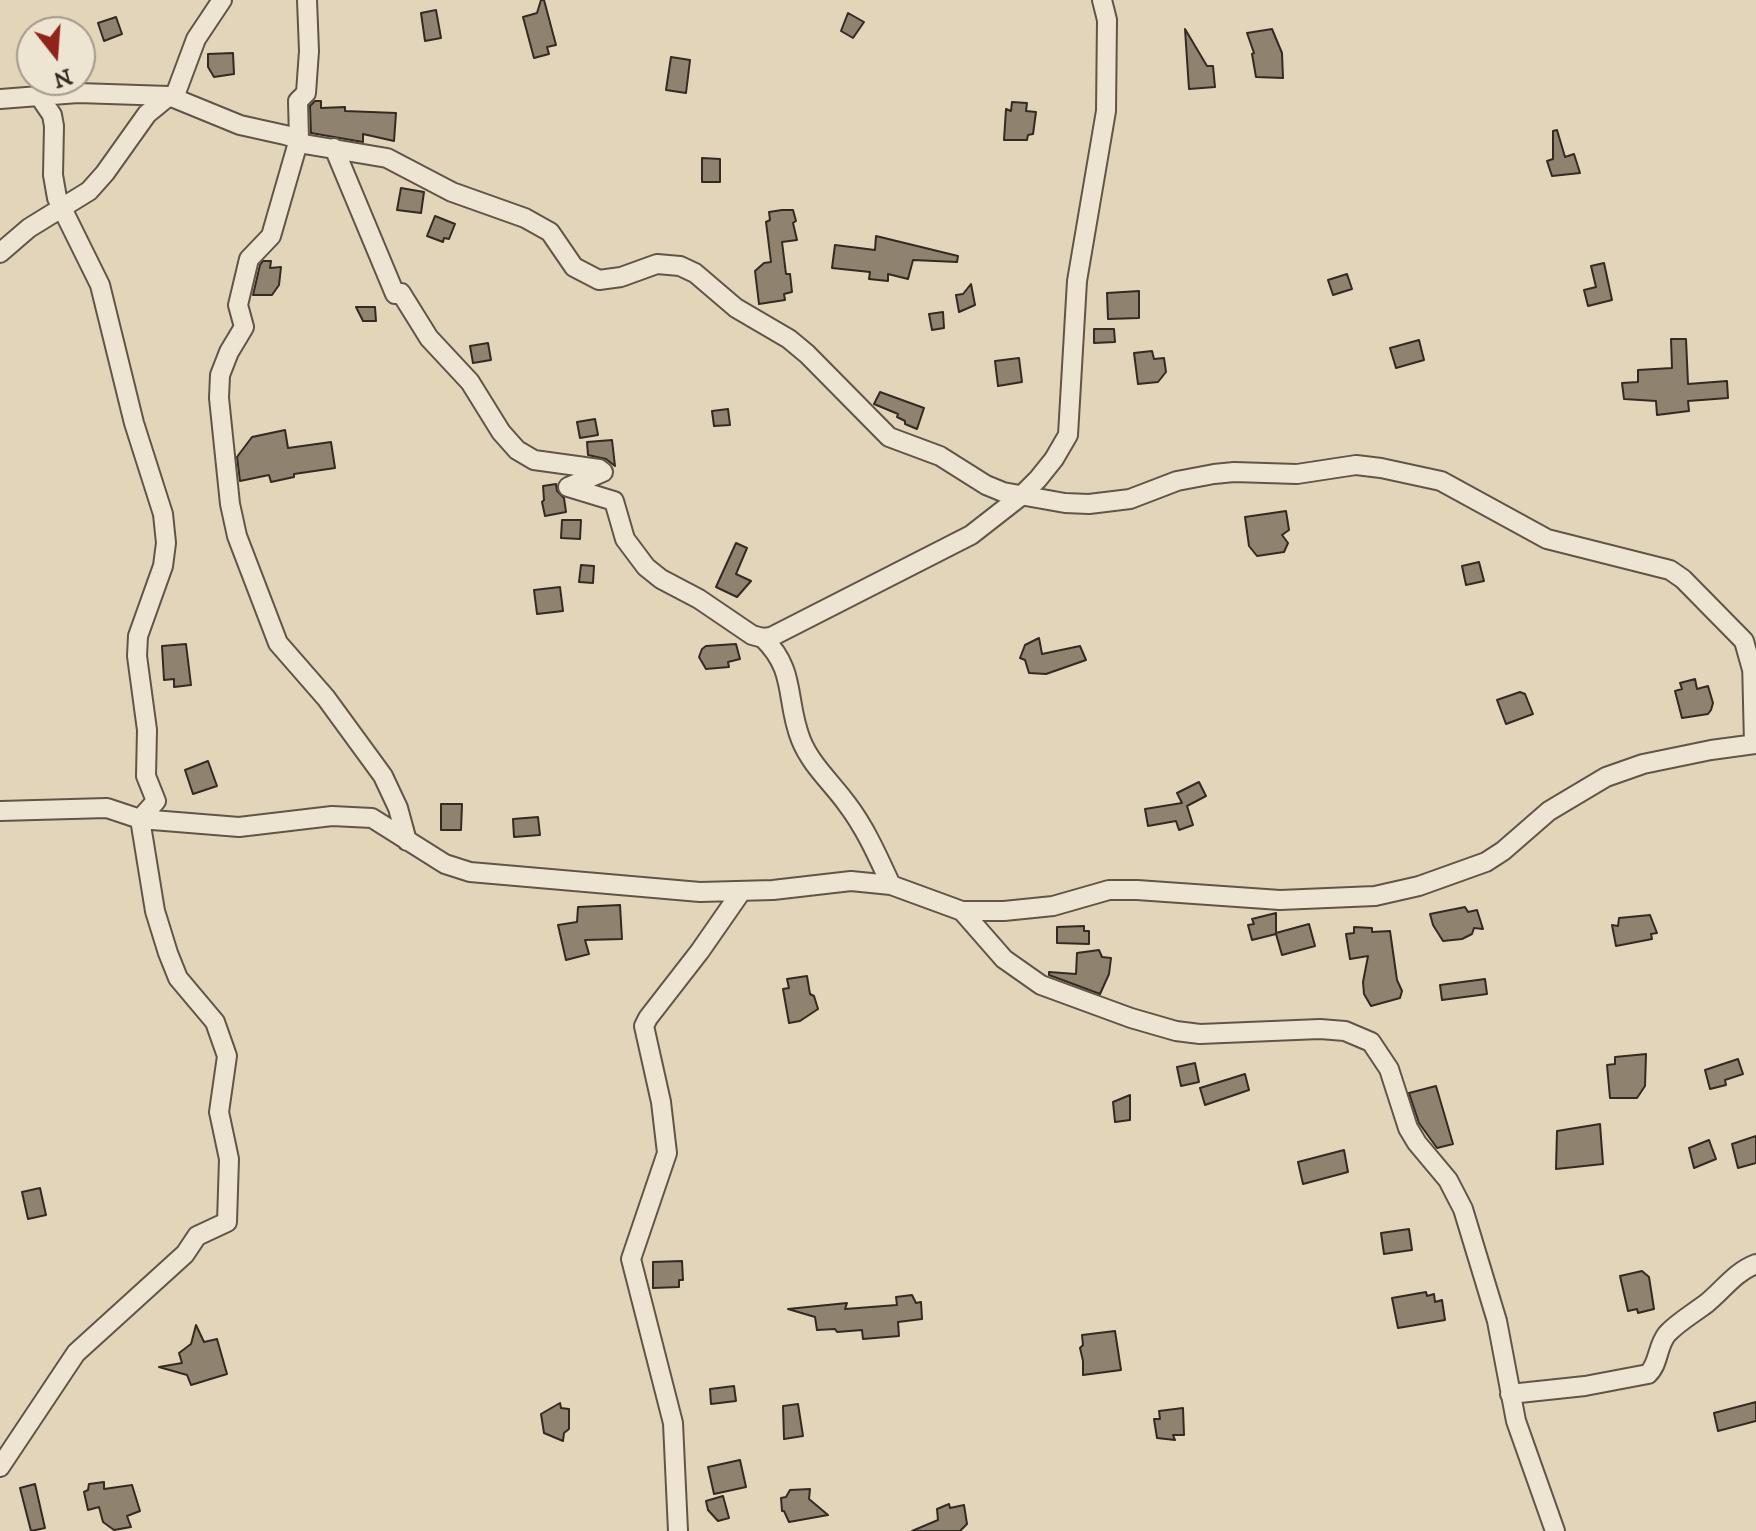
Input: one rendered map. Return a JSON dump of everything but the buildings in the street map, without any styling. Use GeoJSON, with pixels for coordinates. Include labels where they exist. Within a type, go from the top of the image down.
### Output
{"type":"FeatureCollection","features":[{"type":"Feature","properties":{"kind":"street"},"geometry":{"type":"LineString","coordinates":[[0,253],[29,228],[89,191],[105,173],[147,114],[171,97],[196,39],[222,0]]}},
{"type":"Feature","properties":{"kind":"street"},"geometry":{"type":"LineString","coordinates":[[307,0],[309,51],[306,93],[298,101],[299,139],[271,236],[249,259],[238,305],[244,327],[220,375],[219,398],[230,504],[237,536],[278,643],[326,698],[383,776],[398,808],[407,841]]}},
{"type":"Feature","properties":{"kind":"street"},"geometry":{"type":"LineString","coordinates":[[334,148],[395,294],[401,293],[429,338],[470,382],[501,432],[517,450],[534,460],[603,472],[568,487],[614,501],[625,539],[646,567],[752,635],[763,638],[779,634],[971,535],[1021,496],[1054,459],[1068,435],[1077,281],[1106,111],[1107,20],[1102,0]]}},
{"type":"Feature","properties":{"kind":"street"},"geometry":{"type":"LineString","coordinates":[[0,811],[107,808],[140,819],[239,827],[355,816],[372,818],[445,864],[470,872],[700,892],[741,892],[851,881],[891,885],[962,911],[1004,911],[1053,906],[1109,890],[1280,900],[1375,896],[1394,892],[1486,862],[1549,811],[1606,777],[1643,764],[1755,744],[1753,673],[1744,641],[1683,579],[1670,570],[1547,539],[1459,489],[1421,475],[1356,465],[1297,474],[1234,472],[1194,477],[1130,499],[1089,504],[1021,496],[986,485],[940,456],[889,437],[789,339],[736,308],[695,273],[680,266],[657,264],[621,277],[599,280],[574,267],[550,232],[525,218],[452,192],[387,158],[304,144],[299,139],[240,125],[171,97],[96,94]]}},
{"type":"Feature","properties":{"kind":"street"},"geometry":{"type":"LineString","coordinates":[[0,99],[39,96],[52,115],[54,188],[100,285],[134,423],[164,522],[166,543],[163,566],[138,636],[137,656],[147,730],[146,776],[156,801],[140,819]]}},
{"type":"Feature","properties":{"kind":"street"},"geometry":{"type":"LineString","coordinates":[[763,638],[783,663],[792,712],[810,759],[863,827],[891,885]]}},
{"type":"Feature","properties":{"kind":"street"},"geometry":{"type":"LineString","coordinates":[[0,1467],[76,1353],[185,1254],[197,1236],[227,1222],[229,1159],[219,1112],[227,1056],[215,1022],[178,978],[168,953],[155,911],[140,819]]}},
{"type":"Feature","properties":{"kind":"street"},"geometry":{"type":"LineString","coordinates":[[678,1531],[673,1423],[631,1259],[667,1153],[661,1102],[644,1026],[741,892]]}},
{"type":"Feature","properties":{"kind":"street"},"geometry":{"type":"LineString","coordinates":[[962,911],[1004,959],[1041,985],[1131,1018],[1176,1031],[1200,1034],[1320,1029],[1358,1034],[1371,1042],[1389,1069],[1408,1128],[1448,1180],[1463,1209],[1497,1321],[1516,1421],[1555,1531]]}},
{"type":"Feature","properties":{"kind":"street"},"geometry":{"type":"LineString","coordinates":[[1510,1394],[1585,1386],[1648,1374],[1653,1370],[1658,1347],[1667,1335],[1710,1300],[1725,1283],[1756,1264]]}}]}
